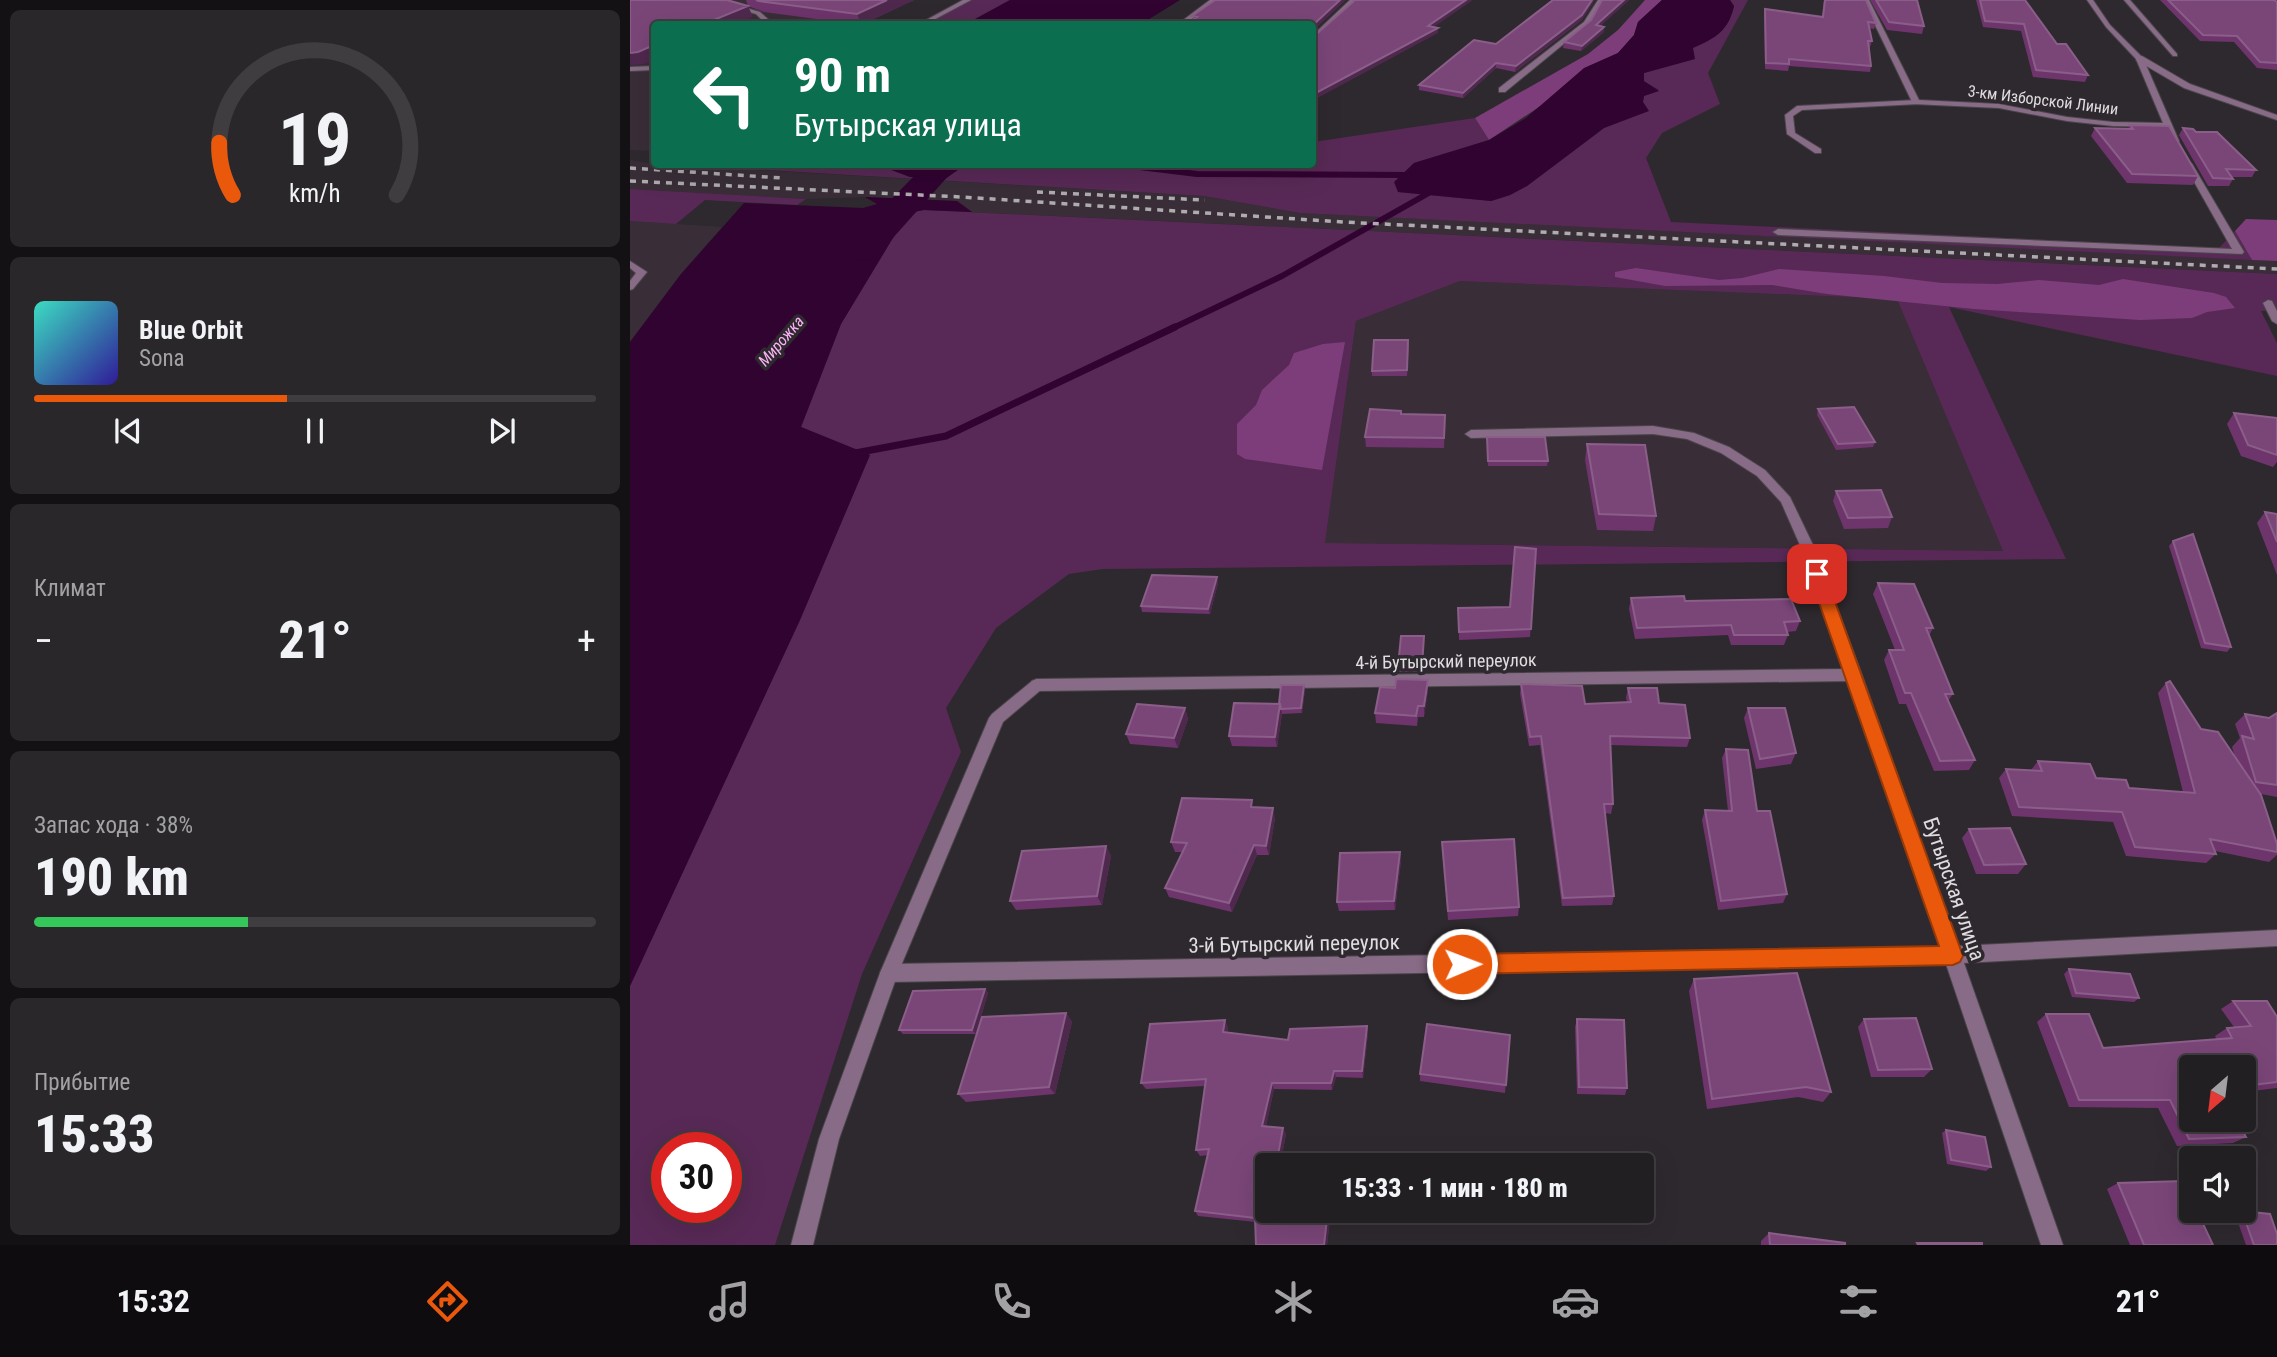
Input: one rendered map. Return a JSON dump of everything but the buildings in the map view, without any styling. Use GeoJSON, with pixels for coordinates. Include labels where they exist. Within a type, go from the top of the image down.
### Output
{"type":"FeatureCollection","features":[{"type":"Feature","properties":{"kind":"street"},"geometry":{"type":"LineString","coordinates":[[736,7],[750,0]]}},
{"type":"Feature","properties":{"kind":"street"},"geometry":{"type":"LineString","coordinates":[[928,21],[968,0]]}},
{"type":"Feature","properties":{"kind":"street"},"geometry":{"type":"LineString","coordinates":[[1185,21],[1214,0]]}},
{"type":"Feature","properties":{"kind":"street"},"geometry":{"type":"LineString","coordinates":[[1316,36],[1354,0]]}},
{"type":"Feature","properties":{"kind":"street"},"geometry":{"type":"LineString","coordinates":[[1502,90],[1586,23],[1601,0]]}},
{"type":"Feature","properties":{"kind":"street"},"geometry":{"type":"LineString","coordinates":[[1866,0],[1916,102]]}},
{"type":"Feature","properties":{"kind":"street"},"geometry":{"type":"LineString","coordinates":[[2090,0],[2108,26],[2138,58],[2160,102],[2166,125],[2179,148]]}},
{"type":"Feature","properties":{"kind":"street"},"geometry":{"type":"LineString","coordinates":[[2127,0],[2175,55]]}},
{"type":"Feature","properties":{"kind":"street"},"geometry":{"type":"LineString","coordinates":[[724,5],[758,13],[767,21]]}},
{"type":"Feature","properties":{"kind":"street"},"geometry":{"type":"LineString","coordinates":[[2138,58],[2187,86],[2277,118]]}},
{"type":"Feature","properties":{"kind":"street"},"geometry":{"type":"LineString","coordinates":[[630,69],[651,68]]}},
{"type":"Feature","properties":{"kind":"street","name":"3-км Изборской Линии"},"geometry":{"type":"LineString","coordinates":[[1818,150],[1791,134],[1789,115],[1800,108],[1825,104],[1916,102],[1999,106],[2067,119],[2113,124],[2166,125]]}},
{"type":"Feature","properties":{"kind":"street"},"geometry":{"type":"LineString","coordinates":[[1778,232],[2239,252],[2186,160]]}},
{"type":"Feature","properties":{"kind":"street"},"geometry":{"type":"LineString","coordinates":[[630,264],[642,272],[630,287]]}},
{"type":"Feature","properties":{"kind":"street","name":"Бутырская улица"},"geometry":{"type":"LineString","coordinates":[[1471,434],[1653,430],[1690,436],[1725,450],[1761,473],[1786,500],[1808,549],[1856,675],[2052,1245]]}},
{"type":"Feature","properties":{"kind":"street","name":"4-й Бутырский переулок"},"geometry":{"type":"LineString","coordinates":[[889,973],[997,718],[1037,685],[1856,675]]}},
{"type":"Feature","properties":{"kind":"street","name":"3-й Бутырский переулок"},"geometry":{"type":"LineString","coordinates":[[889,973],[1953,956],[2277,938]]}},
{"type":"Feature","properties":{"kind":"street"},"geometry":{"type":"LineString","coordinates":[[802,1245],[829,1139],[889,973]]}},
{"type":"Feature","properties":{"kind":"shaded area"},"geometry":{"type":"Polygon","coordinates":[[[630,0],[871,0],[827,21],[651,21],[651,151],[630,150],[630,0]]]}},
{"type":"Feature","properties":{"kind":"shaded area"},"geometry":{"type":"Polygon","coordinates":[[[967,0],[1010,0],[972,21],[925,21],[967,0]]]}},
{"type":"Feature","properties":{"kind":"shaded area"},"geometry":{"type":"Polygon","coordinates":[[[1645,0],[1662,0],[1638,22],[1634,35],[1618,53],[1585,68],[1545,103],[1489,140],[1475,118],[1588,54],[1618,30],[1645,0]]]}},
{"type":"Feature","properties":{"kind":"shaded area"},"geometry":{"type":"Polygon","coordinates":[[[1730,0],[1748,0],[1708,73],[1720,104],[1662,133],[1646,158],[1671,222],[2219,248],[2235,231],[2252,260],[1300,213],[1204,196],[733,168],[888,168],[910,177],[945,179],[960,168],[1316,168],[1316,142],[1475,118],[1489,140],[1414,163],[1398,192],[1491,201],[1527,186],[1604,128],[1648,110],[1643,102],[1644,96],[1659,90],[1643,81],[1644,73],[1694,59],[1692,48],[1724,28],[1734,6],[1730,0]]]}},
{"type":"Feature","properties":{"kind":"shaded area"},"geometry":{"type":"Polygon","coordinates":[[[630,160],[651,164],[651,168],[723,168],[1204,196],[1300,213],[2277,261],[2277,274],[972,212],[957,201],[865,197],[806,199],[630,189],[630,160]]]}},
{"type":"Feature","properties":{"kind":"shaded area"},"geometry":{"type":"Polygon","coordinates":[[[630,189],[806,199],[797,205],[705,200],[676,224],[630,221],[630,189]]]}},
{"type":"Feature","properties":{"kind":"shaded area"},"geometry":{"type":"Polygon","coordinates":[[[924,210],[2277,274],[2277,310],[2261,311],[2277,343],[2277,376],[1949,307],[2066,559],[1103,569],[1069,574],[996,628],[946,708],[961,752],[862,974],[775,1245],[630,1245],[630,986],[800,620],[870,455],[801,427],[841,324],[908,213],[924,210]],[[1460,281],[1356,321],[1325,543],[2003,551],[1897,299],[1460,281]]]}},
{"type":"Feature","properties":{"kind":"shaded area"},"geometry":{"type":"Polygon","coordinates":[[[2246,219],[2277,220],[2277,261],[2252,260],[2235,231],[2246,219]]]}},
{"type":"Feature","properties":{"kind":"shaded area"},"geometry":{"type":"Polygon","coordinates":[[[630,221],[722,227],[681,274],[630,342],[630,221]]]}},
{"type":"Feature","properties":{"kind":"shaded area"},"geometry":{"type":"Polygon","coordinates":[[[1636,268],[1719,280],[1742,278],[1779,269],[1942,283],[1997,284],[2039,280],[2099,285],[2123,279],[2214,293],[2226,297],[2235,308],[2207,312],[2192,318],[2140,320],[1974,309],[1827,294],[1772,285],[1665,286],[1615,277],[1615,272],[1636,268]]]}},
{"type":"Feature","properties":{"kind":"shaded area"},"geometry":{"type":"Polygon","coordinates":[[[1460,281],[1897,299],[2003,551],[1325,543],[1356,321],[1460,281]]]}},
{"type":"Feature","properties":{"kind":"shaded area"},"geometry":{"type":"Polygon","coordinates":[[[1345,342],[1322,470],[1245,459],[1237,454],[1237,424],[1256,405],[1262,390],[1289,365],[1294,353],[1323,344],[1345,342]]]}},
{"type":"Feature","properties":{"kind":"water"},"geometry":{"type":"Polygon","coordinates":[[[1010,0],[1180,0],[1146,21],[972,21],[1010,0]]]}},
{"type":"Feature","properties":{"kind":"water"},"geometry":{"type":"Polygon","coordinates":[[[1662,0],[1730,0],[1734,6],[1720,33],[1693,48],[1695,59],[1644,73],[1644,81],[1659,91],[1644,96],[1643,102],[1649,111],[1604,128],[1527,186],[1510,195],[1491,201],[1398,192],[1394,182],[1414,163],[1489,140],[1526,118],[1584,68],[1618,53],[1634,35],[1638,22],[1662,0]]]}},
{"type":"Feature","properties":{"kind":"water"},"geometry":{"type":"Polygon","coordinates":[[[886,168],[961,168],[945,179],[910,177],[886,168]]]}},
{"type":"Feature","properties":{"kind":"water"},"geometry":{"type":"Polygon","coordinates":[[[865,197],[957,201],[972,212],[924,210],[908,213],[841,324],[801,427],[870,455],[800,620],[630,986],[630,342],[681,274],[744,203],[863,208],[877,204],[865,197]]]}},
{"type":"Feature","properties":{"kind":"waterway","name":"Мирожка"},"geometry":{"type":"LineString","coordinates":[[862,250],[940,168]]}},
{"type":"Feature","properties":{"kind":"waterway"},"geometry":{"type":"LineString","coordinates":[[1148,168],[1197,174],[1409,175]]}},
{"type":"Feature","properties":{"kind":"waterway"},"geometry":{"type":"LineString","coordinates":[[1171,329],[1282,276],[1434,190]]}},
{"type":"Feature","properties":{"kind":"waterway"},"geometry":{"type":"LineString","coordinates":[[850,454],[946,436],[1175,327]]}},
{"type":"Feature","properties":{"kind":"railway"},"geometry":{"type":"LineString","coordinates":[[630,168],[782,178]]}},
{"type":"Feature","properties":{"kind":"railway"},"geometry":{"type":"LineString","coordinates":[[630,181],[962,197],[1343,222],[2277,269]]}},
{"type":"Feature","properties":{"kind":"railway"},"geometry":{"type":"LineString","coordinates":[[1037,192],[1205,200]]}},
{"type":"Feature","properties":{"kind":"route"},"geometry":{"type":"LineString","coordinates":[[1462,964],[1953,956],[1856,675],[1817,574]]}}]}
